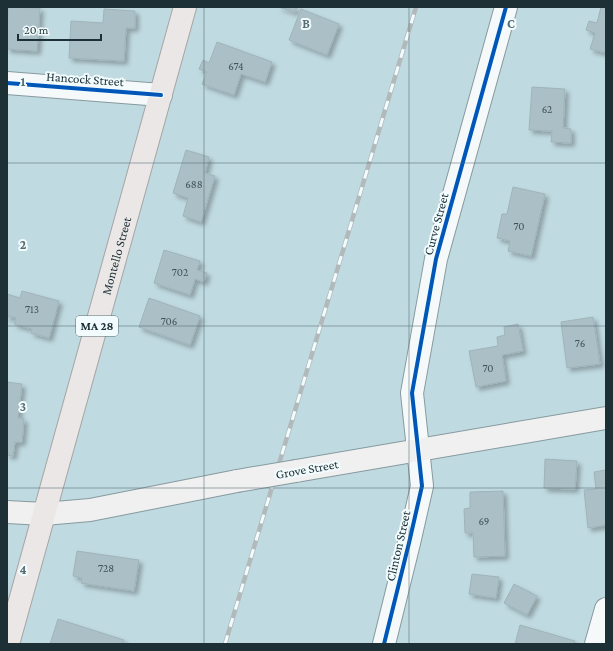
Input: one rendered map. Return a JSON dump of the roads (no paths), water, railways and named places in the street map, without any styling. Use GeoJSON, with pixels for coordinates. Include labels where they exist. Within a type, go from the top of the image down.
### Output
{"type":"FeatureCollection","features":[{"type":"Feature","properties":{"kind":"main road","name":"Montello Street"},"geometry":{"type":"LineString","coordinates":[[8,644],[185,7]]}},
{"type":"Feature","properties":{"kind":"main road","name":"Grove Street"},"geometry":{"type":"LineString","coordinates":[[7,512],[44,514],[90,510],[237,481],[606,418]]}},
{"type":"Feature","properties":{"kind":"street","name":"Curve Street"},"geometry":{"type":"LineString","coordinates":[[418,451],[412,393],[436,259],[506,7]]}},
{"type":"Feature","properties":{"kind":"street","name":"Hancock Street"},"geometry":{"type":"LineString","coordinates":[[7,83],[161,95]]}},
{"type":"Feature","properties":{"kind":"street","name":"Clinton Street"},"geometry":{"type":"LineString","coordinates":[[384,644],[410,544],[422,486],[418,451]]}},
{"type":"Feature","properties":{"kind":"street"},"geometry":{"type":"LineString","coordinates":[[596,644],[606,609]]}},
{"type":"Feature","properties":{"kind":"railway"},"geometry":{"type":"LineString","coordinates":[[225,644],[416,7]]}}]}
